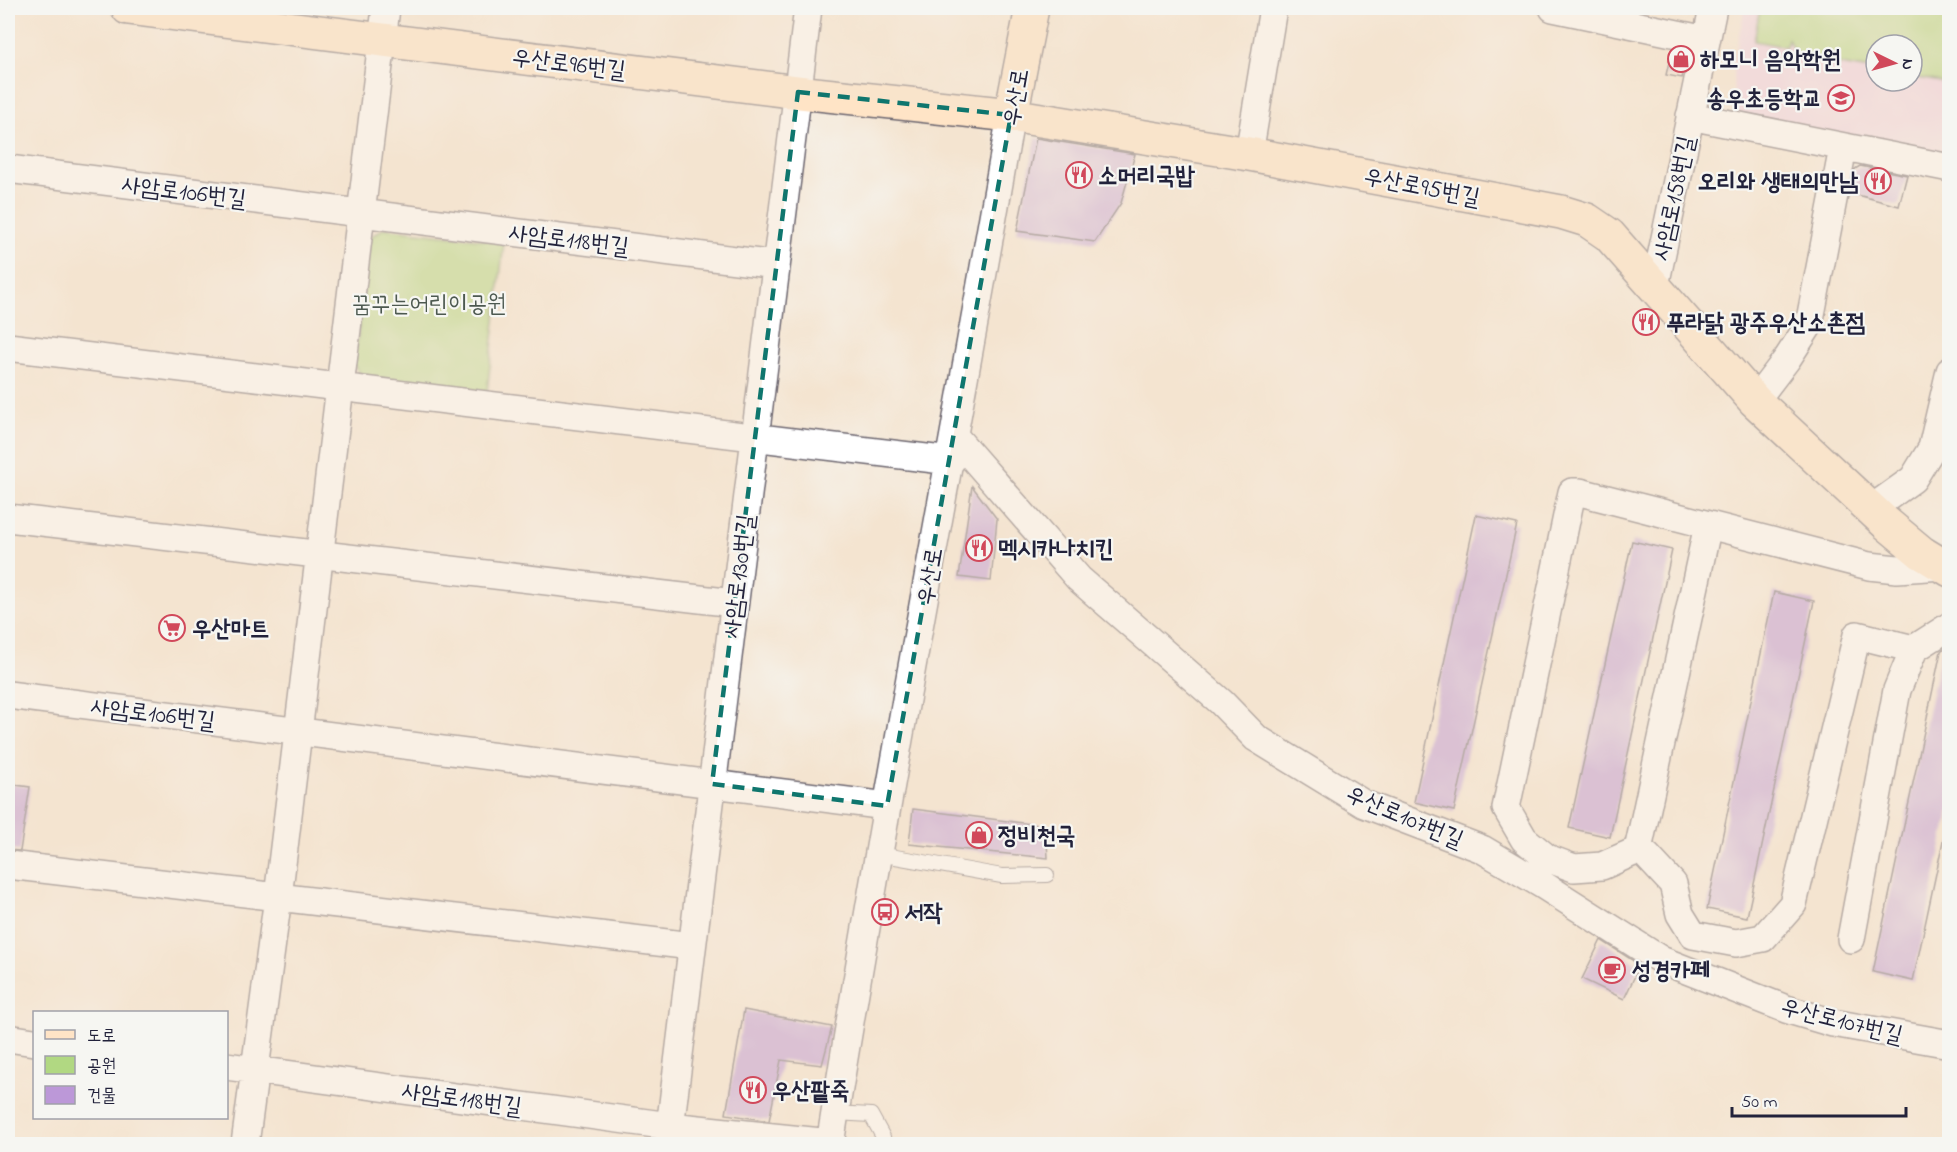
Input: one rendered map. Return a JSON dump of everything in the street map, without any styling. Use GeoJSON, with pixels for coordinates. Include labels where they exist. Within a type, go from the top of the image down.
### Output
{"type":"FeatureCollection","features":[{"type":"Feature","properties":{"kind":"street","name":"우산로96번길"},"geometry":{"type":"LineString","coordinates":[[128,8],[798,92],[1011,116]]}},
{"type":"Feature","properties":{"kind":"street"},"geometry":{"type":"LineString","coordinates":[[245,1144],[278,897],[386,8]]}},
{"type":"Feature","properties":{"kind":"street","name":"사암로130번길"},"geometry":{"type":"LineString","coordinates":[[669,1135],[808,8]]}},
{"type":"Feature","properties":{"kind":"street","name":"우산로"},"geometry":{"type":"LineString","coordinates":[[830,1144],[887,806],[1032,8]]}},
{"type":"Feature","properties":{"kind":"street"},"geometry":{"type":"LineString","coordinates":[[1249,154],[1273,8]]}},
{"type":"Feature","properties":{"kind":"street"},"geometry":{"type":"LineString","coordinates":[[1554,8],[1706,40]]}},
{"type":"Feature","properties":{"kind":"street","name":"사암로158번길"},"geometry":{"type":"LineString","coordinates":[[1655,286],[1713,8]]}},
{"type":"Feature","properties":{"kind":"street","name":"우산로95번길"},"geometry":{"type":"LineString","coordinates":[[1011,116],[1249,154],[1561,212],[1587,220],[1609,235],[1755,401],[1871,509],[1922,553],[1946,568]]}},
{"type":"Feature","properties":{"kind":"street"},"geometry":{"type":"LineString","coordinates":[[1689,116],[1950,168]]}},
{"type":"Feature","properties":{"kind":"street"},"geometry":{"type":"LineString","coordinates":[[1755,401],[1797,346],[1809,325],[1843,147]]}},
{"type":"Feature","properties":{"kind":"street","name":"사암로106번길"},"geometry":{"type":"LineString","coordinates":[[8,169],[361,213]]}},
{"type":"Feature","properties":{"kind":"street","name":"사암로118번길"},"geometry":{"type":"LineString","coordinates":[[361,213],[776,265]]}},
{"type":"Feature","properties":{"kind":"street"},"geometry":{"type":"LineString","coordinates":[[8,347],[755,437],[953,449]]}},
{"type":"Feature","properties":{"kind":"street"},"geometry":{"type":"LineString","coordinates":[[1871,509],[1913,479],[1932,448],[1950,371]]}},
{"type":"Feature","properties":{"kind":"street","name":"우산로107번길"},"geometry":{"type":"LineString","coordinates":[[953,449],[1079,579],[1221,702],[1256,738],[1364,804],[1482,849],[1661,960],[1786,1009],[1833,1023],[1950,1044]]}},
{"type":"Feature","properties":{"kind":"street"},"geometry":{"type":"LineString","coordinates":[[1638,850],[1602,866],[1574,868],[1547,858],[1524,839],[1506,808],[1572,492],[1580,492],[1869,566],[1898,569],[1946,568]]}},
{"type":"Feature","properties":{"kind":"street"},"geometry":{"type":"LineString","coordinates":[[8,518],[734,603]]}},
{"type":"Feature","properties":{"kind":"street"},"geometry":{"type":"LineString","coordinates":[[1638,850],[1708,525]]}},
{"type":"Feature","properties":{"kind":"street"},"geometry":{"type":"LineString","coordinates":[[1851,939],[1897,690],[1914,649],[1950,626]]}},
{"type":"Feature","properties":{"kind":"street"},"geometry":{"type":"LineString","coordinates":[[1638,850],[1647,856],[1673,884],[1680,914],[1693,935],[1736,943],[1763,938],[1793,904],[1857,635],[1914,649]]}},
{"type":"Feature","properties":{"kind":"street","name":"사암로106번길"},"geometry":{"type":"LineString","coordinates":[[8,695],[298,732]]}},
{"type":"Feature","properties":{"kind":"street"},"geometry":{"type":"LineString","coordinates":[[298,732],[887,806]]}},
{"type":"Feature","properties":{"kind":"street"},"geometry":{"type":"LineString","coordinates":[[8,865],[692,946]]}},
{"type":"Feature","properties":{"kind":"street"},"geometry":{"type":"LineString","coordinates":[[8,1038],[33,1042]]}},
{"type":"Feature","properties":{"kind":"street"},"geometry":{"type":"LineString","coordinates":[[228,1066],[255,1069]]}},
{"type":"Feature","properties":{"kind":"street","name":"사암로118번길"},"geometry":{"type":"LineString","coordinates":[[255,1069],[669,1135],[830,1144]]}},
{"type":"Feature","properties":{"kind":"lane"},"geometry":{"type":"LineString","coordinates":[[879,854],[1002,876],[1047,875]]}},
{"type":"Feature","properties":{"kind":"lane"},"geometry":{"type":"LineString","coordinates":[[835,1113],[871,1115],[883,1137],[884,1144]]}},
{"type":"Feature","properties":{"kind":"highlighted area"},"geometry":{"type":"Polygon","coordinates":[[[798,92],[1011,115],[887,806],[712,784],[798,92]]]}},
{"type":"Feature","properties":{"kind":"shaded area","name":"송우초등학교"},"geometry":{"type":"Polygon","coordinates":[[[1745,8],[1949,8],[1949,155],[1734,115],[1733,63],[1745,8]]]}},
{"type":"Feature","properties":{"kind":"green space"},"geometry":{"type":"Polygon","coordinates":[[[1760,8],[1949,8],[1948,83],[1924,79],[1924,33],[1864,33],[1864,69],[1800,58],[1788,39],[1786,47],[1754,41],[1760,8]]]}},
{"type":"Feature","properties":{"kind":"green space","name":"꿈꾸는어린이공원"},"geometry":{"type":"Polygon","coordinates":[[[384,228],[504,242],[487,392],[363,378],[354,365],[370,237],[384,228]]]}},
{"type":"Feature","properties":{"kind":"building"},"geometry":{"type":"Polygon","coordinates":[[[1672,49],[1688,52],[1682,78],[1666,75],[1672,49]]]}},
{"type":"Feature","properties":{"kind":"building","name":"소머리국밥"},"geometry":{"type":"Polygon","coordinates":[[[1036,138],[1135,154],[1121,203],[1095,242],[1017,231],[1036,138]]]}},
{"type":"Feature","properties":{"kind":"building","name":"오리와 생태의만남"},"geometry":{"type":"Polygon","coordinates":[[[1860,166],[1907,175],[1899,206],[1850,193],[1855,169],[1860,166]]]}},
{"type":"Feature","properties":{"kind":"building","name":"멕시카나치킨"},"geometry":{"type":"Polygon","coordinates":[[[972,486],[997,519],[991,581],[959,577],[972,486]]]}},
{"type":"Feature","properties":{"kind":"building"},"geometry":{"type":"Polygon","coordinates":[[[1476,515],[1517,524],[1454,811],[1414,802],[1476,515]]]}},
{"type":"Feature","properties":{"kind":"building"},"geometry":{"type":"Polygon","coordinates":[[[1632,541],[1672,550],[1610,837],[1569,828],[1632,541]]]}},
{"type":"Feature","properties":{"kind":"building"},"geometry":{"type":"Polygon","coordinates":[[[1774,592],[1814,601],[1747,917],[1707,909],[1774,592]]]}},
{"type":"Feature","properties":{"kind":"building"},"geometry":{"type":"Polygon","coordinates":[[[1943,649],[1950,650],[1950,808],[1913,981],[1873,972],[1943,649]]]}},
{"type":"Feature","properties":{"kind":"building"},"geometry":{"type":"Polygon","coordinates":[[[8,784],[30,787],[20,851],[8,850],[8,784]]]}},
{"type":"Feature","properties":{"kind":"building","name":"정비천국"},"geometry":{"type":"Polygon","coordinates":[[[913,809],[1046,826],[1048,858],[909,844],[913,809]]]}},
{"type":"Feature","properties":{"kind":"building","name":"성경카페"},"geometry":{"type":"Polygon","coordinates":[[[1601,940],[1640,965],[1624,999],[1582,979],[1601,940]]]}},
{"type":"Feature","properties":{"kind":"building","name":"우산팥죽"},"geometry":{"type":"Polygon","coordinates":[[[744,1010],[832,1027],[822,1065],[781,1060],[769,1121],[726,1114],[744,1010]]]}},
{"type":"Feature","properties":{"kind":"place","name":"하모니 음악학원"},"geometry":{"type":"Point","coordinates":[1681,59]}},
{"type":"Feature","properties":{"kind":"place","name":"송우초등학교"},"geometry":{"type":"Point","coordinates":[1841,98]}},
{"type":"Feature","properties":{"kind":"place","name":"소머리국밥"},"geometry":{"type":"Point","coordinates":[1079,175]}},
{"type":"Feature","properties":{"kind":"place","name":"오리와 생태의만남"},"geometry":{"type":"Point","coordinates":[1878,181]}},
{"type":"Feature","properties":{"kind":"place","name":"푸라닭 광주우산소촌점"},"geometry":{"type":"Point","coordinates":[1646,322]}},
{"type":"Feature","properties":{"kind":"place","name":"멕시카나치킨"},"geometry":{"type":"Point","coordinates":[979,548]}},
{"type":"Feature","properties":{"kind":"place","name":"우산마트"},"geometry":{"type":"Point","coordinates":[172,628]}},
{"type":"Feature","properties":{"kind":"place","name":"정비천국"},"geometry":{"type":"Point","coordinates":[979,835]}},
{"type":"Feature","properties":{"kind":"place","name":"서작"},"geometry":{"type":"Point","coordinates":[885,912]}},
{"type":"Feature","properties":{"kind":"place","name":"성경카페"},"geometry":{"type":"Point","coordinates":[1612,970]}},
{"type":"Feature","properties":{"kind":"place","name":"우산팥죽"},"geometry":{"type":"Point","coordinates":[753,1090]}}]}
